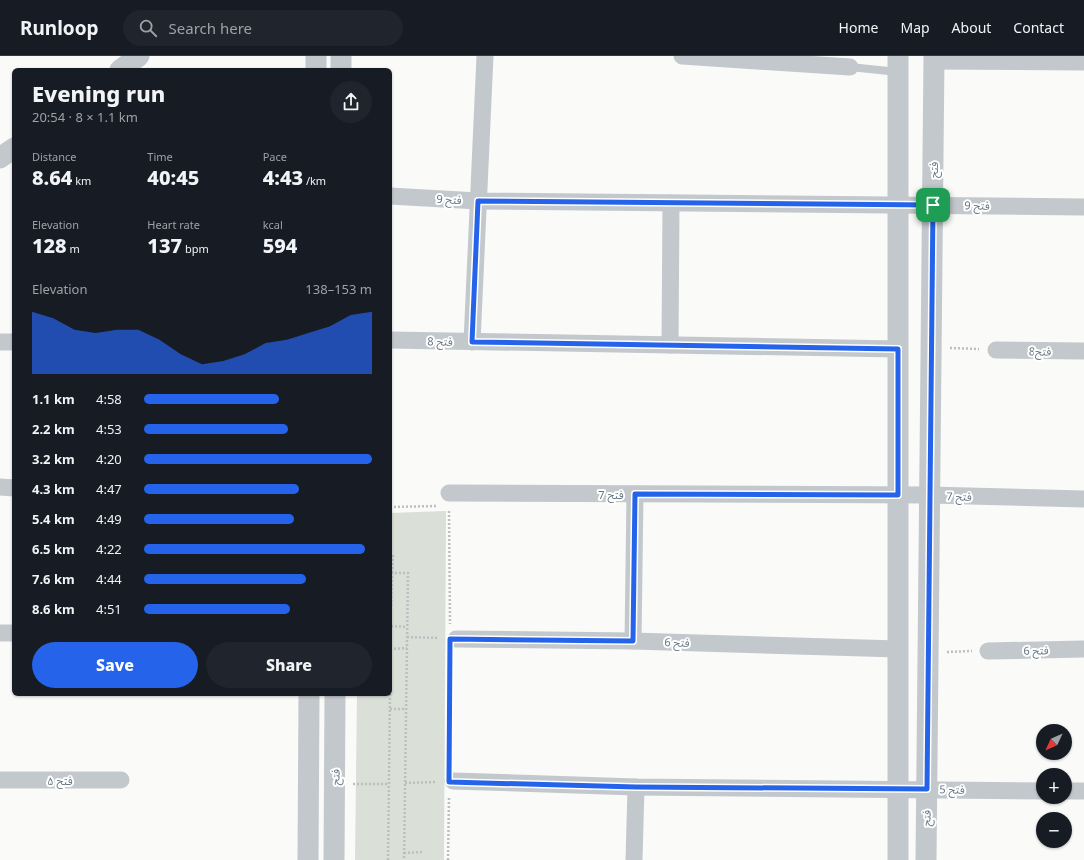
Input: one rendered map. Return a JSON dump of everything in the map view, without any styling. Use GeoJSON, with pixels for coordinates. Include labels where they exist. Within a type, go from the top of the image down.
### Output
{"type":"FeatureCollection","features":[{"type":"Feature","properties":{"kind":"street"},"geometry":{"type":"LineString","coordinates":[[123,68],[139,56]]}},
{"type":"Feature","properties":{"kind":"street"},"geometry":{"type":"LineString","coordinates":[[316,56],[316,68]]}},
{"type":"Feature","properties":{"kind":"street"},"geometry":{"type":"LineString","coordinates":[[341,56],[341,68]]}},
{"type":"Feature","properties":{"kind":"street"},"geometry":{"type":"LineString","coordinates":[[472,342],[485,56]]}},
{"type":"Feature","properties":{"kind":"street"},"geometry":{"type":"LineString","coordinates":[[682,56],[850,67]]}},
{"type":"Feature","properties":{"kind":"street"},"geometry":{"type":"LineString","coordinates":[[934,59],[1084,62]]}},
{"type":"Feature","properties":{"kind":"street","name":"فتح"},"geometry":{"type":"LineString","coordinates":[[926,860],[934,59]]}},
{"type":"Feature","properties":{"kind":"street"},"geometry":{"type":"LineString","coordinates":[[898,64],[898,860]]}},
{"type":"Feature","properties":{"kind":"street"},"geometry":{"type":"LineString","coordinates":[[0,158],[12,149]]}},
{"type":"Feature","properties":{"kind":"street","name":"فتح 9"},"geometry":{"type":"LineString","coordinates":[[392,196],[478,201],[1084,207]]}},
{"type":"Feature","properties":{"kind":"street"},"geometry":{"type":"LineString","coordinates":[[670,345],[671,203]]}},
{"type":"Feature","properties":{"kind":"street","name":"فتح 8"},"geometry":{"type":"LineString","coordinates":[[392,340],[898,349]]}},
{"type":"Feature","properties":{"kind":"street"},"geometry":{"type":"LineString","coordinates":[[0,342],[12,342]]}},
{"type":"Feature","properties":{"kind":"street","name":"فتح8"},"geometry":{"type":"LineString","coordinates":[[996,350],[1084,351]]}},
{"type":"Feature","properties":{"kind":"street"},"geometry":{"type":"LineString","coordinates":[[0,487],[12,488]]}},
{"type":"Feature","properties":{"kind":"street"},"geometry":{"type":"LineString","coordinates":[[633,641],[635,494]]}},
{"type":"Feature","properties":{"kind":"street","name":"فتح 7"},"geometry":{"type":"LineString","coordinates":[[447,501],[635,494],[898,495],[1084,499]]}},
{"type":"Feature","properties":{"kind":"street"},"geometry":{"type":"LineString","coordinates":[[0,632],[12,633]]}},
{"type":"Feature","properties":{"kind":"street","name":"فتح 6"},"geometry":{"type":"LineString","coordinates":[[453,639],[633,641],[898,649]]}},
{"type":"Feature","properties":{"kind":"street","name":"فتح 6"},"geometry":{"type":"LineString","coordinates":[[988,651],[1084,649]]}},
{"type":"Feature","properties":{"kind":"street"},"geometry":{"type":"LineString","coordinates":[[308,696],[308,860]]}},
{"type":"Feature","properties":{"kind":"street","name":"فتح"},"geometry":{"type":"LineString","coordinates":[[334,860],[336,696]]}},
{"type":"Feature","properties":{"kind":"street","name":"فتح ۵"},"geometry":{"type":"LineString","coordinates":[[0,780],[121,780]]}},
{"type":"Feature","properties":{"kind":"street","name":"فتح 5"},"geometry":{"type":"LineString","coordinates":[[451,781],[636,787],[898,788],[1036,791]]}},
{"type":"Feature","properties":{"kind":"street"},"geometry":{"type":"LineString","coordinates":[[634,860],[636,787]]}},
{"type":"Feature","properties":{"kind":"street"},"geometry":{"type":"LineString","coordinates":[[1072,791],[1084,791]]}},
{"type":"Feature","properties":{"kind":"lane"},"geometry":{"type":"LineString","coordinates":[[850,67],[898,64]]}},
{"type":"Feature","properties":{"kind":"path"},"geometry":{"type":"LineString","coordinates":[[931,347],[996,350]]}},
{"type":"Feature","properties":{"kind":"path"},"geometry":{"type":"LineString","coordinates":[[392,507],[447,501],[453,639],[451,781],[448,860]]}},
{"type":"Feature","properties":{"kind":"path"},"geometry":{"type":"LineString","coordinates":[[392,554],[392,573],[408,573],[404,860]]}},
{"type":"Feature","properties":{"kind":"path"},"geometry":{"type":"LineString","coordinates":[[392,626],[408,627]]}},
{"type":"Feature","properties":{"kind":"path"},"geometry":{"type":"LineString","coordinates":[[407,637],[453,639]]}},
{"type":"Feature","properties":{"kind":"path"},"geometry":{"type":"LineString","coordinates":[[392,649],[407,648]]}},
{"type":"Feature","properties":{"kind":"path"},"geometry":{"type":"LineString","coordinates":[[928,652],[988,651]]}},
{"type":"Feature","properties":{"kind":"path"},"geometry":{"type":"LineString","coordinates":[[388,860],[390,696]]}},
{"type":"Feature","properties":{"kind":"path"},"geometry":{"type":"LineString","coordinates":[[390,709],[406,709]]}},
{"type":"Feature","properties":{"kind":"path"},"geometry":{"type":"LineString","coordinates":[[405,783],[451,781]]}},
{"type":"Feature","properties":{"kind":"path"},"geometry":{"type":"LineString","coordinates":[[351,784],[389,784]]}},
{"type":"Feature","properties":{"kind":"path"},"geometry":{"type":"LineString","coordinates":[[404,853],[422,852]]}},
{"type":"Feature","properties":{"kind":"shaded area"},"geometry":{"type":"Polygon","coordinates":[[[446,511],[444,860],[355,860],[357,696],[392,696],[392,513],[446,511]]]}},
{"type":"Feature","properties":{"kind":"route"},"geometry":{"type":"LineString","coordinates":[[478,201],[933,205],[927,789],[636,787],[449,782],[450,639],[633,641],[635,494],[898,495],[898,349],[472,342],[478,201]]}}]}
